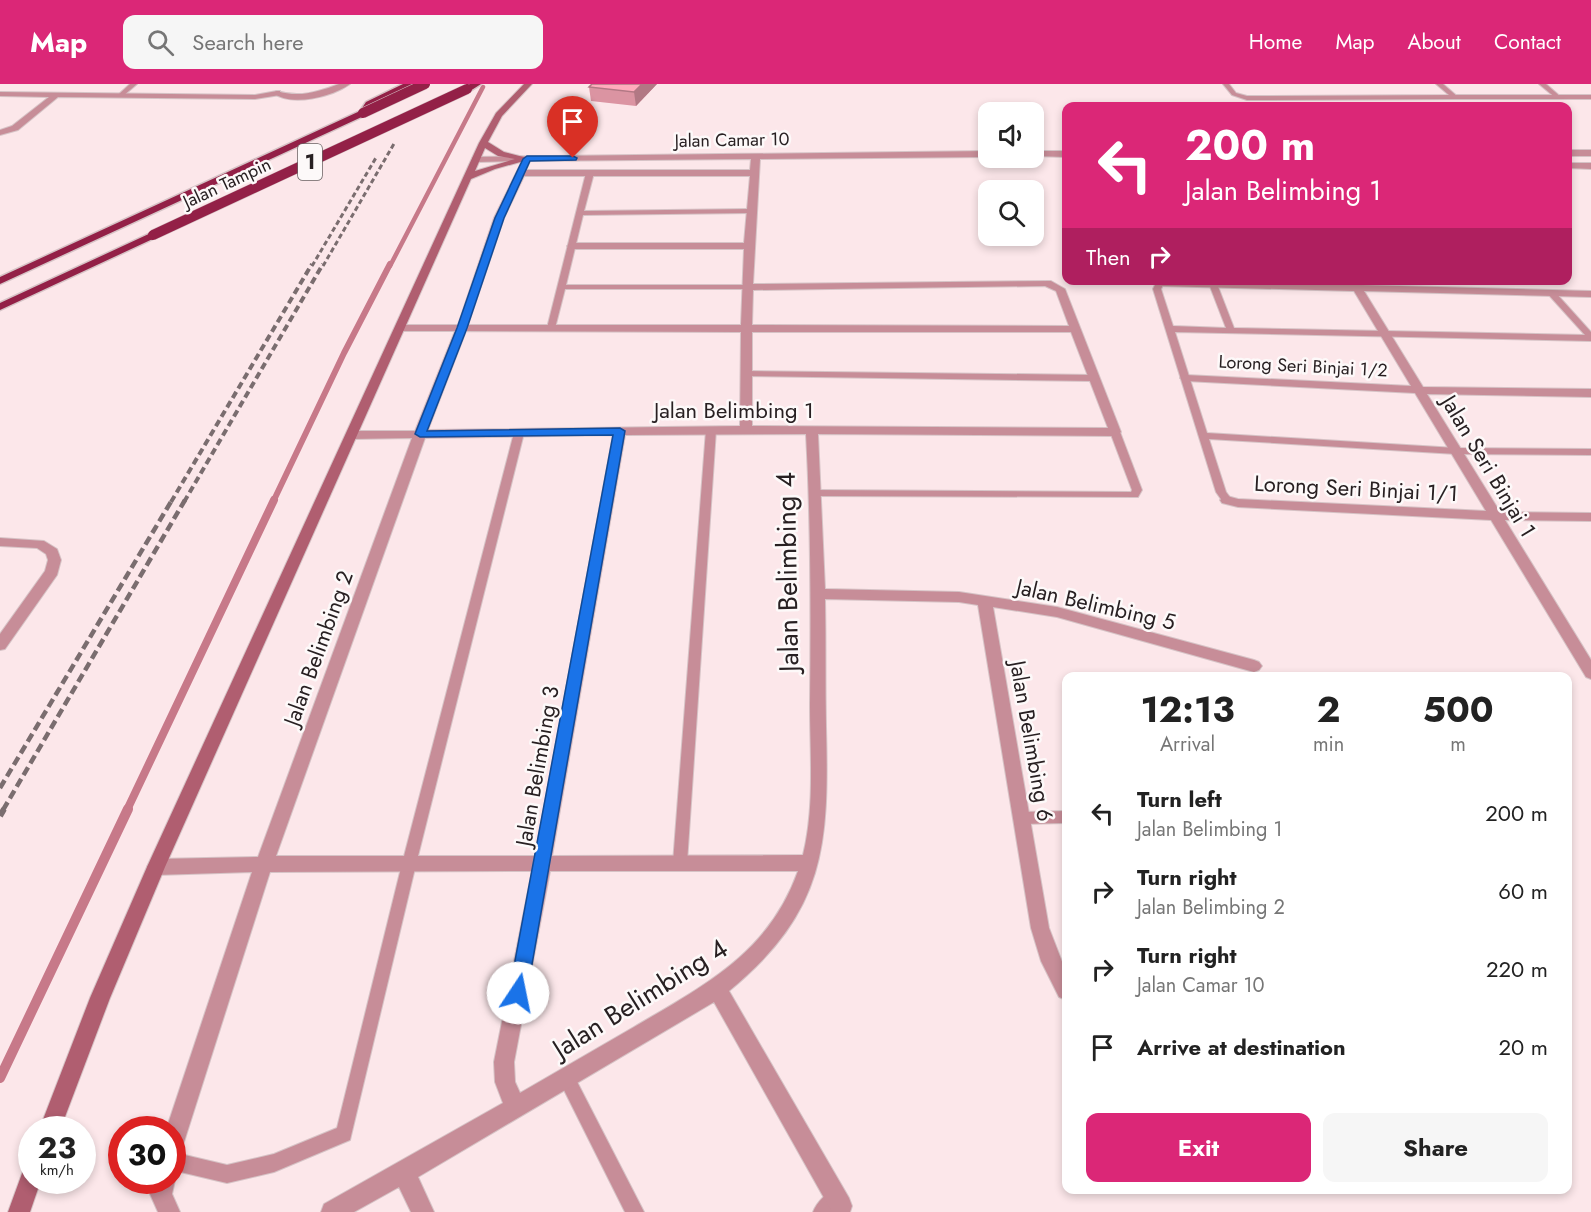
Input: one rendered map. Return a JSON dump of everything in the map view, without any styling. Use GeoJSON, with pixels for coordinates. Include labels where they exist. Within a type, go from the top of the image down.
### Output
{"type":"FeatureCollection","features":[{"type":"Feature","properties":{"kind":"highway"},"geometry":{"type":"LineString","coordinates":[[363,113],[369,104],[410,84]]}},
{"type":"Feature","properties":{"kind":"highway","name":"Jalan Tampin"},"geometry":{"type":"LineString","coordinates":[[0,281],[425,84]]}},
{"type":"Feature","properties":{"kind":"highway","name":"Jalan Tampin"},"geometry":{"type":"LineString","coordinates":[[0,307],[477,84]]}},
{"type":"Feature","properties":{"kind":"main road"},"geometry":{"type":"LineString","coordinates":[[54,1116],[100,998],[156,867],[483,143],[499,115],[528,84]]}},
{"type":"Feature","properties":{"kind":"main road"},"geometry":{"type":"LineString","coordinates":[[483,143],[524,166]]}},
{"type":"Feature","properties":{"kind":"main road"},"geometry":{"type":"LineString","coordinates":[[468,177],[492,167],[524,166]]}},
{"type":"Feature","properties":{"kind":"main road"},"geometry":{"type":"LineString","coordinates":[[19,1212],[26,1194]]}},
{"type":"Feature","properties":{"kind":"street"},"geometry":{"type":"LineString","coordinates":[[0,94],[12,84]]}},
{"type":"Feature","properties":{"kind":"street"},"geometry":{"type":"LineString","coordinates":[[0,94],[255,97],[278,88],[315,89],[332,84]]}},
{"type":"Feature","properties":{"kind":"street"},"geometry":{"type":"LineString","coordinates":[[278,88],[283,96],[297,96],[346,84]]}},
{"type":"Feature","properties":{"kind":"street"},"geometry":{"type":"LineString","coordinates":[[1498,91],[1507,98]]}},
{"type":"Feature","properties":{"kind":"street"},"geometry":{"type":"LineString","coordinates":[[0,133],[15,128],[56,95]]}},
{"type":"Feature","properties":{"kind":"street"},"geometry":{"type":"LineString","coordinates":[[1455,97],[1591,98]]}},
{"type":"Feature","properties":{"kind":"street"},"geometry":{"type":"LineString","coordinates":[[1572,153],[1591,153]]}},
{"type":"Feature","properties":{"kind":"street","name":"Jalan Camar 10"},"geometry":{"type":"LineString","coordinates":[[476,159],[524,166],[756,156],[978,154]]}},
{"type":"Feature","properties":{"kind":"street"},"geometry":{"type":"LineString","coordinates":[[1044,154],[1062,154]]}},
{"type":"Feature","properties":{"kind":"street"},"geometry":{"type":"LineString","coordinates":[[746,430],[745,329],[748,246],[756,156]]}},
{"type":"Feature","properties":{"kind":"street"},"geometry":{"type":"LineString","coordinates":[[524,166],[590,173],[754,173]]}},
{"type":"Feature","properties":{"kind":"street","name":"Jalan Belimbing 2"},"geometry":{"type":"LineString","coordinates":[[181,1116],[264,864],[420,434],[462,328],[499,218],[524,166]]}},
{"type":"Feature","properties":{"kind":"street"},"geometry":{"type":"LineString","coordinates":[[1572,166],[1591,166]]}},
{"type":"Feature","properties":{"kind":"street"},"geometry":{"type":"LineString","coordinates":[[1580,166],[1591,176]]}},
{"type":"Feature","properties":{"kind":"street"},"geometry":{"type":"LineString","coordinates":[[572,246],[748,246]]}},
{"type":"Feature","properties":{"kind":"street"},"geometry":{"type":"LineString","coordinates":[[747,287],[1047,283],[1060,289],[1116,432]]}},
{"type":"Feature","properties":{"kind":"street","name":"Jalan Seri Binjai 1"},"geometry":{"type":"LineString","coordinates":[[1355,285],[1591,673]]}},
{"type":"Feature","properties":{"kind":"street"},"geometry":{"type":"LineString","coordinates":[[1376,285],[1591,294]]}},
{"type":"Feature","properties":{"kind":"street"},"geometry":{"type":"LineString","coordinates":[[401,328],[1075,329]]}},
{"type":"Feature","properties":{"kind":"street","name":"Lorong Seri Binjai 1/2"},"geometry":{"type":"LineString","coordinates":[[1186,378],[1418,390],[1591,393]]}},
{"type":"Feature","properties":{"kind":"street","name":"Jalan Belimbing 1"},"geometry":{"type":"LineString","coordinates":[[352,435],[711,430],[1116,432]]}},
{"type":"Feature","properties":{"kind":"street","name":"Jalan Belimbing 4"},"geometry":{"type":"LineString","coordinates":[[332,1212],[404,1173],[717,988],[750,963],[768,944],[793,904],[810,863],[819,821],[818,594],[812,430]]}},
{"type":"Feature","properties":{"kind":"street","name":"Jalan Belimbing 3"},"geometry":{"type":"LineString","coordinates":[[515,1107],[505,1082],[504,1062],[620,431]]}},
{"type":"Feature","properties":{"kind":"street","name":"Lorong Seri Binjai 1/1"},"geometry":{"type":"LineString","coordinates":[[1227,500],[1238,503],[1496,516],[1591,517]]}},
{"type":"Feature","properties":{"kind":"street"},"geometry":{"type":"LineString","coordinates":[[0,542],[47,545],[57,560],[52,572],[0,645]]}},
{"type":"Feature","properties":{"kind":"street","name":"Jalan Belimbing 5"},"geometry":{"type":"LineString","coordinates":[[818,594],[959,597],[1057,612],[1254,666]]}},
{"type":"Feature","properties":{"kind":"street","name":"Jalan Belimbing 6"},"geometry":{"type":"LineString","coordinates":[[985,601],[1040,928],[1051,962],[1062,983]]}},
{"type":"Feature","properties":{"kind":"street"},"geometry":{"type":"LineString","coordinates":[[156,867],[264,864],[810,863]]}},
{"type":"Feature","properties":{"kind":"street"},"geometry":{"type":"LineString","coordinates":[[717,988],[834,1205]]}},
{"type":"Feature","properties":{"kind":"street"},"geometry":{"type":"LineString","coordinates":[[404,1173],[423,1212]]}},
{"type":"Feature","properties":{"kind":"street"},"geometry":{"type":"LineString","coordinates":[[161,1194],[169,1212]]}},
{"type":"Feature","properties":{"kind":"lane"},"geometry":{"type":"LineString","coordinates":[[121,95],[134,84]]}},
{"type":"Feature","properties":{"kind":"lane"},"geometry":{"type":"LineString","coordinates":[[1226,84],[1234,94],[1247,98],[1455,97]]}},
{"type":"Feature","properties":{"kind":"lane"},"geometry":{"type":"LineString","coordinates":[[1438,84],[1455,97]]}},
{"type":"Feature","properties":{"kind":"lane"},"geometry":{"type":"LineString","coordinates":[[1542,84],[1558,98]]}},
{"type":"Feature","properties":{"kind":"lane"},"geometry":{"type":"LineString","coordinates":[[551,328],[590,173]]}},
{"type":"Feature","properties":{"kind":"lane"},"geometry":{"type":"LineString","coordinates":[[580,213],[750,211]]}},
{"type":"Feature","properties":{"kind":"lane"},"geometry":{"type":"LineString","coordinates":[[1158,285],[1157,289],[1221,492],[1227,500]]}},
{"type":"Feature","properties":{"kind":"lane"},"geometry":{"type":"LineString","coordinates":[[1213,285],[1231,330]]}},
{"type":"Feature","properties":{"kind":"lane"},"geometry":{"type":"LineString","coordinates":[[562,287],[747,287]]}},
{"type":"Feature","properties":{"kind":"lane"},"geometry":{"type":"LineString","coordinates":[[1551,293],[1591,338]]}},
{"type":"Feature","properties":{"kind":"lane"},"geometry":{"type":"LineString","coordinates":[[1170,329],[1591,338]]}},
{"type":"Feature","properties":{"kind":"lane"},"geometry":{"type":"LineString","coordinates":[[746,374],[1094,378]]}},
{"type":"Feature","properties":{"kind":"lane"},"geometry":{"type":"LineString","coordinates":[[680,863],[711,430]]}},
{"type":"Feature","properties":{"kind":"lane"},"geometry":{"type":"LineString","coordinates":[[816,493],[1134,495],[1137,490],[1116,432]]}},
{"type":"Feature","properties":{"kind":"lane"},"geometry":{"type":"LineString","coordinates":[[186,1164],[227,1174],[274,1163],[344,1134],[409,864],[519,433]]}},
{"type":"Feature","properties":{"kind":"lane"},"geometry":{"type":"LineString","coordinates":[[1205,436],[1456,451],[1591,452]]}},
{"type":"Feature","properties":{"kind":"lane"},"geometry":{"type":"LineString","coordinates":[[1022,818],[1062,817]]}},
{"type":"Feature","properties":{"kind":"lane"},"geometry":{"type":"LineString","coordinates":[[566,1078],[634,1212]]}},
{"type":"Feature","properties":{"kind":"building"},"geometry":{"type":"Polygon","coordinates":[[[592,84],[642,84],[634,92],[589,87],[592,84]]]}},
{"type":"Feature","properties":{"kind":"waterway"},"geometry":{"type":"LineString","coordinates":[[390,266],[483,87]]}},
{"type":"Feature","properties":{"kind":"waterway"},"geometry":{"type":"LineString","coordinates":[[273,502],[344,353],[390,264]]}},
{"type":"Feature","properties":{"kind":"waterway"},"geometry":{"type":"LineString","coordinates":[[127,810],[274,500]]}},
{"type":"Feature","properties":{"kind":"waterway"},"geometry":{"type":"LineString","coordinates":[[0,1078],[128,809]]}},
{"type":"Feature","properties":{"kind":"railway"},"geometry":{"type":"LineString","coordinates":[[323,266],[395,142]]}},
{"type":"Feature","properties":{"kind":"railway"},"geometry":{"type":"LineString","coordinates":[[312,266],[377,156]]}},
{"type":"Feature","properties":{"kind":"railway"},"geometry":{"type":"LineString","coordinates":[[171,502],[312,264]]}},
{"type":"Feature","properties":{"kind":"railway"},"geometry":{"type":"LineString","coordinates":[[184,502],[323,264]]}},
{"type":"Feature","properties":{"kind":"railway"},"geometry":{"type":"LineString","coordinates":[[0,788],[172,500]]}},
{"type":"Feature","properties":{"kind":"railway"},"geometry":{"type":"LineString","coordinates":[[3,810],[185,500]]}},
{"type":"Feature","properties":{"kind":"railway"},"geometry":{"type":"LineString","coordinates":[[0,816],[4,809]]}},
{"type":"Feature","properties":{"kind":"route"},"geometry":{"type":"LineString","coordinates":[[518,993],[620,431],[420,434],[462,328],[499,218],[527,159],[573,158]]}}]}
